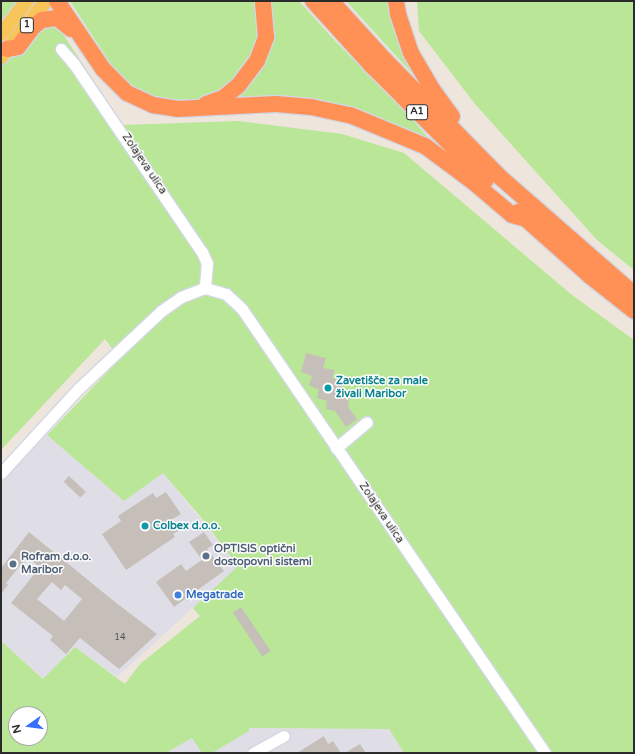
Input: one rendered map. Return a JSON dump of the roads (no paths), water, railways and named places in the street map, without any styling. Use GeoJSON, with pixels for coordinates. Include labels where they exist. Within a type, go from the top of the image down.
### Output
{"type":"FeatureCollection","features":[{"type":"Feature","properties":{"kind":"highway"},"geometry":{"type":"LineString","coordinates":[[57,1],[103,69],[127,92],[153,105],[177,109],[276,104],[311,107],[350,115],[425,146],[472,181],[512,215],[526,219]]}},
{"type":"Feature","properties":{"kind":"highway"},"geometry":{"type":"LineString","coordinates":[[194,108],[222,98],[238,86],[257,61],[266,37],[263,1]]}},
{"type":"Feature","properties":{"kind":"highway","name":"A1"},"geometry":{"type":"LineString","coordinates":[[313,1],[372,66],[526,219],[590,276],[634,311]]}},
{"type":"Feature","properties":{"kind":"highway","name":"A1"},"geometry":{"type":"LineString","coordinates":[[331,1],[384,59],[477,154],[532,206],[634,294]]}},
{"type":"Feature","properties":{"kind":"highway"},"geometry":{"type":"LineString","coordinates":[[396,1],[398,14],[411,53],[432,89],[472,141],[477,154]]}},
{"type":"Feature","properties":{"kind":"highway"},"geometry":{"type":"LineString","coordinates":[[4,53],[18,47],[34,26],[42,20],[50,18],[57,18],[82,40]]}},
{"type":"Feature","properties":{"kind":"main road","name":"1"},"geometry":{"type":"LineString","coordinates":[[1,34],[27,1]]}},
{"type":"Feature","properties":{"kind":"main road","name":"1"},"geometry":{"type":"LineString","coordinates":[[4,53],[46,1]]}},
{"type":"Feature","properties":{"kind":"street","name":"Zolajeva ulica"},"geometry":{"type":"LineString","coordinates":[[61,49],[74,64],[202,252],[207,263],[205,288],[215,289],[226,294],[242,309],[545,753]]}},
{"type":"Feature","properties":{"kind":"street"},"geometry":{"type":"LineString","coordinates":[[1,473],[78,389],[120,348],[161,311],[181,297],[205,288]]}},
{"type":"Feature","properties":{"kind":"street"},"geometry":{"type":"LineString","coordinates":[[336,448],[367,422]]}},
{"type":"Feature","properties":{"kind":"street"},"geometry":{"type":"LineString","coordinates":[[252,753],[284,736]]}},
{"type":"Feature","properties":{"kind":"place","name":"Zavetišče za male živali Maribor"},"geometry":{"type":"Point","coordinates":[328,388]}},
{"type":"Feature","properties":{"kind":"place","name":"Colbex d.o.o."},"geometry":{"type":"Point","coordinates":[145,526]}},
{"type":"Feature","properties":{"kind":"place","name":"OPTISIS optični dostopovni sistemi"},"geometry":{"type":"Point","coordinates":[206,556]}},
{"type":"Feature","properties":{"kind":"place","name":"Rofram d.o.o. Maribor"},"geometry":{"type":"Point","coordinates":[13,564]}},
{"type":"Feature","properties":{"kind":"place","name":"Megatrade"},"geometry":{"type":"Point","coordinates":[178,595]}}]}
